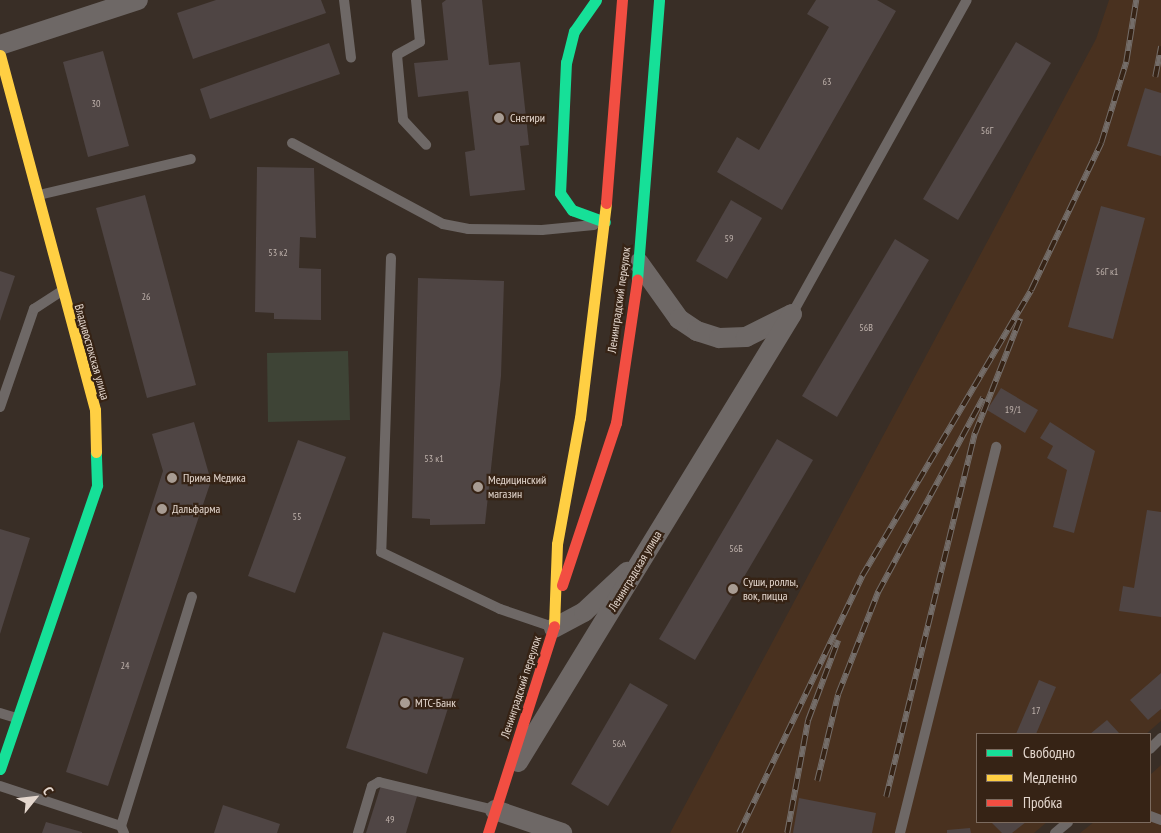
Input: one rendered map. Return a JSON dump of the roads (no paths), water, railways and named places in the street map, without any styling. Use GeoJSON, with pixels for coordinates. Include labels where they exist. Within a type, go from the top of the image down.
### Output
{"type":"FeatureCollection","features":[{"type":"Feature","properties":{"kind":"main road"},"geometry":{"type":"LineString","coordinates":[[596,0],[574,31],[566,62],[560,193],[572,210],[604,222]]}},
{"type":"Feature","properties":{"kind":"main road","name":"Ленинградский переулок"},"geometry":{"type":"LineString","coordinates":[[503,788],[554,628],[558,593],[557,544],[580,418],[604,222],[622,0]]}},
{"type":"Feature","properties":{"kind":"main road","name":"Ленинградский переулок"},"geometry":{"type":"LineString","coordinates":[[558,593],[616,423],[639,263],[659,0]]}},
{"type":"Feature","properties":{"kind":"main road","name":"Владивостокская улица"},"geometry":{"type":"LineString","coordinates":[[0,55],[60,292],[95,410],[97,485],[0,769]]}},
{"type":"Feature","properties":{"kind":"main road","name":"Ленинградская улица"},"geometry":{"type":"LineString","coordinates":[[488,833],[503,788]]}},
{"type":"Feature","properties":{"kind":"street"},"geometry":{"type":"LineString","coordinates":[[0,45],[138,0]]}},
{"type":"Feature","properties":{"kind":"street"},"geometry":{"type":"LineString","coordinates":[[639,263],[679,320],[697,331],[719,338],[746,337],[792,314]]}},
{"type":"Feature","properties":{"kind":"street","name":"Ленинградская улица"},"geometry":{"type":"LineString","coordinates":[[503,788],[792,314]]}},
{"type":"Feature","properties":{"kind":"street"},"geometry":{"type":"LineString","coordinates":[[554,628],[584,612],[645,555]]}},
{"type":"Feature","properties":{"kind":"street"},"geometry":{"type":"LineString","coordinates":[[495,810],[562,833]]}},
{"type":"Feature","properties":{"kind":"lane"},"geometry":{"type":"LineString","coordinates":[[344,0],[351,58]]}},
{"type":"Feature","properties":{"kind":"lane"},"geometry":{"type":"LineString","coordinates":[[416,0],[420,42],[397,55],[403,120],[426,145]]}},
{"type":"Feature","properties":{"kind":"lane"},"geometry":{"type":"LineString","coordinates":[[792,314],[966,0]]}},
{"type":"Feature","properties":{"kind":"lane"},"geometry":{"type":"LineString","coordinates":[[292,143],[443,224],[468,229],[575,230],[604,222]]}},
{"type":"Feature","properties":{"kind":"lane"},"geometry":{"type":"LineString","coordinates":[[36,196],[191,159]]}},
{"type":"Feature","properties":{"kind":"lane"},"geometry":{"type":"LineString","coordinates":[[391,258],[381,552],[500,609],[554,628]]}},
{"type":"Feature","properties":{"kind":"lane"},"geometry":{"type":"LineString","coordinates":[[0,407],[34,309],[60,292]]}},
{"type":"Feature","properties":{"kind":"lane"},"geometry":{"type":"LineString","coordinates":[[900,833],[996,447]]}},
{"type":"Feature","properties":{"kind":"lane"},"geometry":{"type":"LineString","coordinates":[[0,786],[122,829],[192,597]]}},
{"type":"Feature","properties":{"kind":"lane"},"geometry":{"type":"LineString","coordinates":[[0,713],[16,718]]}},
{"type":"Feature","properties":{"kind":"lane"},"geometry":{"type":"LineString","coordinates":[[1151,748],[1161,738]]}},
{"type":"Feature","properties":{"kind":"lane"},"geometry":{"type":"LineString","coordinates":[[358,833],[372,786],[379,782],[495,810]]}},
{"type":"Feature","properties":{"kind":"lane"},"geometry":{"type":"LineString","coordinates":[[1055,833],[1067,823]]}},
{"type":"Feature","properties":{"kind":"railway"},"geometry":{"type":"LineString","coordinates":[[739,833],[862,576],[1031,290],[1101,143],[1126,62],[1136,0]]}},
{"type":"Feature","properties":{"kind":"railway"},"geometry":{"type":"LineString","coordinates":[[1155,77],[1161,47]]}},
{"type":"Feature","properties":{"kind":"railway"},"geometry":{"type":"LineString","coordinates":[[886,797],[975,433],[1020,319]]}},
{"type":"Feature","properties":{"kind":"railway"},"geometry":{"type":"LineString","coordinates":[[817,781],[838,694],[878,592],[983,398]]}},
{"type":"Feature","properties":{"kind":"railway"},"geometry":{"type":"LineString","coordinates":[[787,833],[808,720],[838,640]]}},
{"type":"Feature","properties":{"kind":"place","name":"Снегири"},"geometry":{"type":"Point","coordinates":[499,118]}},
{"type":"Feature","properties":{"kind":"place","name":"Прима Медика"},"geometry":{"type":"Point","coordinates":[172,478]}},
{"type":"Feature","properties":{"kind":"place","name":"Медицинский магазин"},"geometry":{"type":"Point","coordinates":[478,487]}},
{"type":"Feature","properties":{"kind":"place","name":"Дальфарма"},"geometry":{"type":"Point","coordinates":[162,509]}},
{"type":"Feature","properties":{"kind":"place","name":"Суши, роллы, вок, пицца"},"geometry":{"type":"Point","coordinates":[733,589]}},
{"type":"Feature","properties":{"kind":"place","name":"МТС-Банк"},"geometry":{"type":"Point","coordinates":[405,703]}}]}
